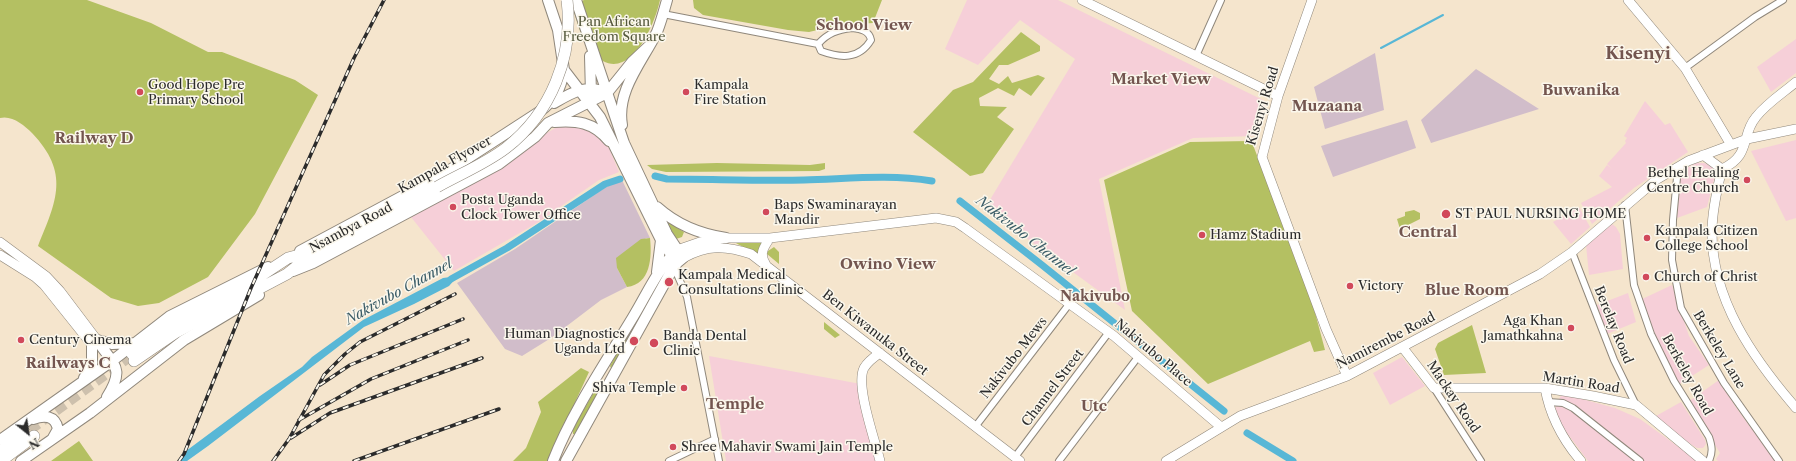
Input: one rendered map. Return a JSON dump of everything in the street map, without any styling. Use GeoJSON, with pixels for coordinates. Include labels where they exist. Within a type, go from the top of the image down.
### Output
{"type":"FeatureCollection","features":[{"type":"Feature","properties":{"kind":"highway","name":"Kampala Flyover"},"geometry":{"type":"LineString","coordinates":[[377,218],[492,157],[519,137],[536,118],[553,91],[560,72],[569,32],[567,0]]}},
{"type":"Feature","properties":{"kind":"highway"},"geometry":{"type":"LineString","coordinates":[[377,218],[306,259],[287,274],[175,333],[132,359],[170,325],[256,278],[288,258],[303,254],[377,218]]}},
{"type":"Feature","properties":{"kind":"highway"},"geometry":{"type":"LineString","coordinates":[[0,452],[29,430]]}},
{"type":"Feature","properties":{"kind":"highway"},"geometry":{"type":"LineString","coordinates":[[1,461],[29,430]]}},
{"type":"Feature","properties":{"kind":"main road"},"geometry":{"type":"LineString","coordinates":[[548,0],[558,30],[564,70],[600,117],[661,240],[676,259]]}},
{"type":"Feature","properties":{"kind":"main road"},"geometry":{"type":"LineString","coordinates":[[566,461],[676,259],[654,204],[624,143],[587,37],[576,0]]}},
{"type":"Feature","properties":{"kind":"main road"},"geometry":{"type":"LineString","coordinates":[[624,143],[620,116],[622,100],[632,75],[657,31],[667,0]]}},
{"type":"Feature","properties":{"kind":"main road"},"geometry":{"type":"LineString","coordinates":[[1082,0],[1278,96]]}},
{"type":"Feature","properties":{"kind":"main road","name":"Kisenyi Road"},"geometry":{"type":"LineString","coordinates":[[1312,0],[1278,96],[1262,158],[1326,329],[1347,376]]}},
{"type":"Feature","properties":{"kind":"main road"},"geometry":{"type":"LineString","coordinates":[[1628,0],[1685,68],[1731,145]]}},
{"type":"Feature","properties":{"kind":"main road"},"geometry":{"type":"LineString","coordinates":[[587,37],[591,88],[588,102]]}},
{"type":"Feature","properties":{"kind":"main road","name":"Nsambya Road"},"geometry":{"type":"LineString","coordinates":[[21,461],[103,403],[184,340],[265,291],[287,274],[313,263],[499,164],[535,137],[548,123],[607,93],[632,62],[649,46]]}},
{"type":"Feature","properties":{"kind":"main road","name":"Nsambya Road"},"geometry":{"type":"LineString","coordinates":[[0,440],[29,430],[79,384],[170,316],[221,289],[288,258],[442,175],[541,111],[558,94],[564,70]]}},
{"type":"Feature","properties":{"kind":"main road"},"geometry":{"type":"LineString","coordinates":[[1796,82],[1756,116],[1750,125],[1747,140],[1740,155],[1722,169],[1716,193],[1712,232],[1718,284],[1742,334],[1762,364],[1796,408]]}},
{"type":"Feature","properties":{"kind":"main road"},"geometry":{"type":"LineString","coordinates":[[541,111],[580,90],[597,88],[607,93]]}},
{"type":"Feature","properties":{"kind":"main road"},"geometry":{"type":"LineString","coordinates":[[548,123],[574,121],[593,126],[601,132],[618,152]]}},
{"type":"Feature","properties":{"kind":"main road","name":"Namirembe Road"},"geometry":{"type":"LineString","coordinates":[[1166,461],[1240,416],[1347,376],[1540,274],[1572,252],[1656,180],[1678,167],[1703,155],[1731,145],[1796,129]]}},
{"type":"Feature","properties":{"kind":"main road"},"geometry":{"type":"LineString","coordinates":[[1703,155],[1722,169]]}},
{"type":"Feature","properties":{"kind":"main road"},"geometry":{"type":"LineString","coordinates":[[654,204],[673,221],[688,228],[726,238]]}},
{"type":"Feature","properties":{"kind":"main road","name":"Nakivubo Place"},"geometry":{"type":"LineString","coordinates":[[676,259],[700,242],[726,238],[770,238],[936,218],[956,222],[1109,332],[1222,427]]}},
{"type":"Feature","properties":{"kind":"main road"},"geometry":{"type":"LineString","coordinates":[[766,266],[762,258],[762,253],[770,238]]}},
{"type":"Feature","properties":{"kind":"main road"},"geometry":{"type":"LineString","coordinates":[[656,276],[661,240]]}},
{"type":"Feature","properties":{"kind":"main road"},"geometry":{"type":"LineString","coordinates":[[0,242],[46,276],[60,291],[94,343],[118,376],[128,377],[138,375]]}},
{"type":"Feature","properties":{"kind":"main road","name":"Ben Kiwanuka Street"},"geometry":{"type":"LineString","coordinates":[[676,259],[709,248],[732,248],[751,254],[1018,459]]}},
{"type":"Feature","properties":{"kind":"main road"},"geometry":{"type":"LineString","coordinates":[[0,255],[35,277],[44,285],[94,343],[92,365],[89,373],[79,384]]}},
{"type":"Feature","properties":{"kind":"main road"},"geometry":{"type":"LineString","coordinates":[[553,461],[564,436],[656,276],[676,259]]}},
{"type":"Feature","properties":{"kind":"main road"},"geometry":{"type":"LineString","coordinates":[[94,343],[134,343]]}},
{"type":"Feature","properties":{"kind":"main road","name":"Mackay Road"},"geometry":{"type":"LineString","coordinates":[[1402,348],[1434,388]]}},
{"type":"Feature","properties":{"kind":"main road"},"geometry":{"type":"LineString","coordinates":[[880,353],[872,358],[865,367],[861,384],[880,461]]}},
{"type":"Feature","properties":{"kind":"main road"},"geometry":{"type":"LineString","coordinates":[[599,374],[611,378]]}},
{"type":"Feature","properties":{"kind":"main road"},"geometry":{"type":"LineString","coordinates":[[103,403],[114,386],[118,376]]}},
{"type":"Feature","properties":{"kind":"main road","name":"Martin Road"},"geometry":{"type":"LineString","coordinates":[[1434,388],[1545,388],[1636,405],[1703,461]]}},
{"type":"Feature","properties":{"kind":"main road"},"geometry":{"type":"LineString","coordinates":[[1545,388],[1548,402],[1557,427],[1581,461]]}},
{"type":"Feature","properties":{"kind":"main road"},"geometry":{"type":"LineString","coordinates":[[29,430],[45,416],[51,417],[57,422],[58,429],[56,434],[48,443]]}},
{"type":"Feature","properties":{"kind":"main road"},"geometry":{"type":"LineString","coordinates":[[564,436],[576,442]]}},
{"type":"Feature","properties":{"kind":"street"},"geometry":{"type":"LineString","coordinates":[[1196,56],[1221,0]]}},
{"type":"Feature","properties":{"kind":"street"},"geometry":{"type":"LineString","coordinates":[[1685,68],[1755,17],[1783,0]]}},
{"type":"Feature","properties":{"kind":"street"},"geometry":{"type":"LineString","coordinates":[[663,14],[818,44]]}},
{"type":"Feature","properties":{"kind":"street"},"geometry":{"type":"LineString","coordinates":[[852,28],[862,29],[869,34],[871,40],[860,51],[846,57],[839,57],[821,51],[818,44],[830,33],[852,28]]}},
{"type":"Feature","properties":{"kind":"street","name":"Berkeley Lane"},"geometry":{"type":"LineString","coordinates":[[1678,167],[1673,220],[1672,260],[1681,308],[1724,383],[1779,461]]}},
{"type":"Feature","properties":{"kind":"street","name":"Berkeley Road"},"geometry":{"type":"LineString","coordinates":[[1625,205],[1634,285],[1656,346],[1674,381],[1709,437],[1712,447],[1712,455],[1709,461]]}},
{"type":"Feature","properties":{"kind":"street","name":"Berelay Road"},"geometry":{"type":"LineString","coordinates":[[1572,252],[1614,360],[1636,405]]}},
{"type":"Feature","properties":{"kind":"street"},"geometry":{"type":"LineString","coordinates":[[676,259],[687,297],[719,461]]}},
{"type":"Feature","properties":{"kind":"street","name":"Nakivubo Mews"},"geometry":{"type":"LineString","coordinates":[[975,427],[1070,303]]}},
{"type":"Feature","properties":{"kind":"street","name":"Channel Street"},"geometry":{"type":"LineString","coordinates":[[1018,459],[1109,332]]}},
{"type":"Feature","properties":{"kind":"street"},"geometry":{"type":"LineString","coordinates":[[1059,461],[1138,357]]}},
{"type":"Feature","properties":{"kind":"street","name":"Mackay Road"},"geometry":{"type":"LineString","coordinates":[[1434,388],[1481,461]]}},
{"type":"Feature","properties":{"kind":"street"},"geometry":{"type":"LineString","coordinates":[[1548,402],[1563,403],[1573,408],[1640,461]]}},
{"type":"Feature","properties":{"kind":"street"},"geometry":{"type":"LineString","coordinates":[[669,461],[715,439]]}},
{"type":"Feature","properties":{"kind":"shaded area"},"geometry":{"type":"Polygon","coordinates":[[[967,0],[1058,0],[1267,102],[1254,136],[1193,138],[1099,179],[1125,310],[985,208],[1075,59],[1020,20],[978,65],[945,49],[967,0]]]}},
{"type":"Feature","properties":{"kind":"shaded area"},"geometry":{"type":"Polygon","coordinates":[[[1796,39],[1796,73],[1771,92],[1757,67],[1796,39]]]}},
{"type":"Feature","properties":{"kind":"shaded area"},"geometry":{"type":"Polygon","coordinates":[[[1375,53],[1384,110],[1325,129],[1314,87],[1375,53]]]}},
{"type":"Feature","properties":{"kind":"shaded area"},"geometry":{"type":"Polygon","coordinates":[[[1476,69],[1539,109],[1431,143],[1421,120],[1476,69]]]}},
{"type":"Feature","properties":{"kind":"shaded area"},"geometry":{"type":"Polygon","coordinates":[[[1645,101],[1665,125],[1670,123],[1688,152],[1634,188],[1592,224],[1581,203],[1612,187],[1599,176],[1607,165],[1612,169],[1607,164],[1626,143],[1625,141],[1627,138],[1624,136],[1645,101]]]}},
{"type":"Feature","properties":{"kind":"shaded area"},"geometry":{"type":"Polygon","coordinates":[[[1407,120],[1416,148],[1333,177],[1321,146],[1407,120]]]}},
{"type":"Feature","properties":{"kind":"shaded area"},"geometry":{"type":"Polygon","coordinates":[[[559,126],[575,127],[592,132],[609,148],[619,172],[599,180],[537,223],[454,271],[407,212],[559,126]]]}},
{"type":"Feature","properties":{"kind":"shaded area"},"geometry":{"type":"Polygon","coordinates":[[[1796,140],[1796,218],[1786,221],[1751,151],[1796,140]]]}},
{"type":"Feature","properties":{"kind":"shaded area"},"geometry":{"type":"Polygon","coordinates":[[[1696,163],[1704,163],[1712,166],[1716,172],[1707,207],[1677,218],[1681,171],[1696,163]]]}},
{"type":"Feature","properties":{"kind":"shaded area"},"geometry":{"type":"Polygon","coordinates":[[[622,180],[650,238],[646,238],[617,268],[627,287],[601,300],[551,338],[522,356],[505,349],[457,283],[515,249],[606,187],[622,180]]]}},
{"type":"Feature","properties":{"kind":"shaded area"},"geometry":{"type":"Polygon","coordinates":[[[1579,207],[1590,227],[1571,244],[1553,222],[1579,207]]]}},
{"type":"Feature","properties":{"kind":"shaded area"},"geometry":{"type":"Polygon","coordinates":[[[1612,224],[1616,227],[1620,234],[1623,269],[1589,275],[1586,245],[1612,224]]]}},
{"type":"Feature","properties":{"kind":"shaded area"},"geometry":{"type":"Polygon","coordinates":[[[1672,285],[1689,336],[1709,365],[1678,385],[1638,301],[1672,285]]]}},
{"type":"Feature","properties":{"kind":"shaded area"},"geometry":{"type":"Polygon","coordinates":[[[1628,293],[1636,322],[1607,334],[1597,305],[1628,293]]]}},
{"type":"Feature","properties":{"kind":"shaded area"},"geometry":{"type":"Polygon","coordinates":[[[709,356],[861,384],[880,461],[726,461],[709,356]]]}},
{"type":"Feature","properties":{"kind":"shaded area"},"geometry":{"type":"Polygon","coordinates":[[[1402,357],[1425,386],[1390,405],[1373,373],[1402,357]]]}},
{"type":"Feature","properties":{"kind":"shaded area"},"geometry":{"type":"Polygon","coordinates":[[[1719,380],[1735,406],[1775,461],[1718,461],[1716,459],[1720,453],[1688,402],[1719,380]]]}},
{"type":"Feature","properties":{"kind":"shaded area"},"geometry":{"type":"Polygon","coordinates":[[[1567,395],[1615,408],[1640,419],[1698,461],[1588,461],[1558,421],[1555,404],[1561,396],[1567,395]]]}},
{"type":"Feature","properties":{"kind":"shaded area"},"geometry":{"type":"Polygon","coordinates":[[[1681,402],[1705,440],[1706,444],[1703,448],[1697,448],[1684,440],[1656,416],[1681,402]]]}},
{"type":"Feature","properties":{"kind":"green space"},"geometry":{"type":"Polygon","coordinates":[[[0,0],[87,0],[151,23],[208,52],[222,52],[295,80],[318,95],[255,214],[208,277],[159,303],[138,306],[111,298],[38,246],[54,201],[56,174],[52,161],[44,147],[32,133],[22,124],[13,119],[4,117],[0,118],[0,0]]]}},
{"type":"Feature","properties":{"kind":"green space","name":"Pan African Freedom Square"},"geometry":{"type":"Polygon","coordinates":[[[584,0],[660,0],[652,25],[645,39],[627,60],[616,64],[604,61],[591,51],[585,41],[572,6],[584,0]]]}},
{"type":"Feature","properties":{"kind":"green space"},"geometry":{"type":"Polygon","coordinates":[[[693,0],[882,0],[873,23],[839,25],[809,32],[788,30],[703,15],[694,8],[693,0]]]}},
{"type":"Feature","properties":{"kind":"green space"},"geometry":{"type":"Polygon","coordinates":[[[1021,32],[1040,46],[1040,51],[1008,65],[999,65],[989,79],[999,84],[1008,76],[1012,83],[1038,75],[1045,78],[1031,96],[1019,88],[1014,96],[998,88],[979,98],[980,106],[1007,107],[997,117],[1014,129],[983,173],[970,176],[913,132],[953,90],[973,82],[1021,32]]]}},
{"type":"Feature","properties":{"kind":"green space","name":"Hamz Stadium"},"geometry":{"type":"Polygon","coordinates":[[[1250,141],[1253,145],[1309,290],[1325,350],[1314,352],[1310,341],[1208,384],[1132,311],[1104,180],[1190,142],[1250,141]]]}},
{"type":"Feature","properties":{"kind":"green space"},"geometry":{"type":"Polygon","coordinates":[[[717,163],[810,165],[825,163],[825,169],[819,171],[666,172],[652,169],[647,165],[717,163]]]}},
{"type":"Feature","properties":{"kind":"green space"},"geometry":{"type":"Polygon","coordinates":[[[1414,210],[1420,213],[1420,219],[1400,229],[1397,219],[1405,216],[1405,212],[1414,210]]]}},
{"type":"Feature","properties":{"kind":"green space"},"geometry":{"type":"Polygon","coordinates":[[[663,219],[684,232],[682,237],[673,240],[663,219]]]}},
{"type":"Feature","properties":{"kind":"green space"},"geometry":{"type":"Polygon","coordinates":[[[650,238],[650,261],[645,275],[641,281],[635,285],[627,287],[617,268],[616,258],[641,239],[650,238]]]}},
{"type":"Feature","properties":{"kind":"green space"},"geometry":{"type":"Polygon","coordinates":[[[762,241],[758,255],[734,242],[762,241]]]}},
{"type":"Feature","properties":{"kind":"green space"},"geometry":{"type":"Polygon","coordinates":[[[774,247],[779,252],[779,264],[767,254],[768,251],[774,247]]]}},
{"type":"Feature","properties":{"kind":"green space"},"geometry":{"type":"Polygon","coordinates":[[[638,314],[643,316],[611,368],[610,366],[638,314]]]}},
{"type":"Feature","properties":{"kind":"green space"},"geometry":{"type":"Polygon","coordinates":[[[824,322],[840,335],[835,338],[824,329],[824,322]]]}},
{"type":"Feature","properties":{"kind":"green space"},"geometry":{"type":"Polygon","coordinates":[[[1472,325],[1486,373],[1444,375],[1435,349],[1438,343],[1472,325]]]}},
{"type":"Feature","properties":{"kind":"green space"},"geometry":{"type":"Polygon","coordinates":[[[581,368],[589,372],[548,461],[513,461],[526,448],[541,412],[538,402],[581,368]]]}},
{"type":"Feature","properties":{"kind":"green space"},"geometry":{"type":"Polygon","coordinates":[[[601,380],[604,382],[575,434],[573,434],[573,428],[601,380]]]}},
{"type":"Feature","properties":{"kind":"green space"},"geometry":{"type":"Polygon","coordinates":[[[79,441],[93,461],[51,461],[79,441]]]}},
{"type":"Feature","properties":{"kind":"water"},"geometry":{"type":"Polygon","coordinates":[[[458,276],[449,286],[364,327],[208,446],[187,461],[179,461],[182,454],[302,367],[312,357],[363,320],[443,278],[458,276]]]}},
{"type":"Feature","properties":{"kind":"waterway"},"geometry":{"type":"LineString","coordinates":[[1381,48],[1443,15]]}},
{"type":"Feature","properties":{"kind":"waterway","name":"Nakivubo Channel"},"geometry":{"type":"LineString","coordinates":[[655,176],[667,179],[770,180],[884,177],[932,181]]}},
{"type":"Feature","properties":{"kind":"waterway","name":"Nakivubo Channel"},"geometry":{"type":"LineString","coordinates":[[451,279],[507,248],[605,184],[620,179]]}},
{"type":"Feature","properties":{"kind":"waterway","name":"Nakivubo Channel"},"geometry":{"type":"LineString","coordinates":[[960,201],[1224,411]]}},
{"type":"Feature","properties":{"kind":"waterway","name":"Nakivubo Channel"},"geometry":{"type":"LineString","coordinates":[[1247,433],[1293,461]]}},
{"type":"Feature","properties":{"kind":"tunnel"},"geometry":{"type":"LineString","coordinates":[[29,430],[130,356]]}},
{"type":"Feature","properties":{"kind":"railway"},"geometry":{"type":"LineString","coordinates":[[179,461],[184,454],[251,288],[354,58],[384,0]]}},
{"type":"Feature","properties":{"kind":"railway"},"geometry":{"type":"LineString","coordinates":[[273,461],[289,439],[324,375],[345,354],[360,342],[455,294]]}},
{"type":"Feature","properties":{"kind":"railway"},"geometry":{"type":"LineString","coordinates":[[320,385],[350,365],[463,319]]}},
{"type":"Feature","properties":{"kind":"railway"},"geometry":{"type":"LineString","coordinates":[[299,420],[371,379],[468,340]]}},
{"type":"Feature","properties":{"kind":"railway"},"geometry":{"type":"LineString","coordinates":[[291,438],[330,413],[482,358]]}},
{"type":"Feature","properties":{"kind":"railway"},"geometry":{"type":"LineString","coordinates":[[354,461],[499,409]]}},
{"type":"Feature","properties":{"kind":"place","name":"Good Hope Pre Primary School"},"geometry":{"type":"Point","coordinates":[140,92]}},
{"type":"Feature","properties":{"kind":"place","name":"Kampala Fire Station"},"geometry":{"type":"Point","coordinates":[686,92]}},
{"type":"Feature","properties":{"kind":"place","name":"Bethel Healing Centre Church"},"geometry":{"type":"Point","coordinates":[1747,180]}},
{"type":"Feature","properties":{"kind":"place","name":"Posta Uganda Clock Tower Office"},"geometry":{"type":"Point","coordinates":[453,207]}},
{"type":"Feature","properties":{"kind":"place","name":"Baps Swaminarayan Mandir"},"geometry":{"type":"Point","coordinates":[766,212]}},
{"type":"Feature","properties":{"kind":"place","name":"ST PAUL NURSING HOME"},"geometry":{"type":"Point","coordinates":[1446,214]}},
{"type":"Feature","properties":{"kind":"place","name":"Hamz Stadium"},"geometry":{"type":"Point","coordinates":[1202,235]}},
{"type":"Feature","properties":{"kind":"place","name":"Kampala Citizen College School"},"geometry":{"type":"Point","coordinates":[1647,238]}},
{"type":"Feature","properties":{"kind":"place","name":"Church of Christ"},"geometry":{"type":"Point","coordinates":[1646,277]}},
{"type":"Feature","properties":{"kind":"place","name":"Kampala Medical Consultations Clinic"},"geometry":{"type":"Point","coordinates":[669,282]}},
{"type":"Feature","properties":{"kind":"place","name":"Victory"},"geometry":{"type":"Point","coordinates":[1350,286]}},
{"type":"Feature","properties":{"kind":"place","name":"Aga Khan Jamathkahna"},"geometry":{"type":"Point","coordinates":[1571,328]}},
{"type":"Feature","properties":{"kind":"place","name":"Century Cinema"},"geometry":{"type":"Point","coordinates":[21,340]}},
{"type":"Feature","properties":{"kind":"place","name":"Human Diagnostics Uganda Ltd"},"geometry":{"type":"Point","coordinates":[634,341]}},
{"type":"Feature","properties":{"kind":"place","name":"Banda Dental Clinic"},"geometry":{"type":"Point","coordinates":[654,343]}},
{"type":"Feature","properties":{"kind":"place","name":"Shiva Temple"},"geometry":{"type":"Point","coordinates":[684,388]}},
{"type":"Feature","properties":{"kind":"place","name":"Shree Mahavir Swami Jain Temple"},"geometry":{"type":"Point","coordinates":[673,447]}},
{"type":"Feature","properties":{"kind":"district","name":"School View"},"geometry":{"type":"Point","coordinates":[864,26]}},
{"type":"Feature","properties":{"kind":"district","name":"Kisenyi"},"geometry":{"type":"Point","coordinates":[1638,54]}},
{"type":"Feature","properties":{"kind":"district","name":"Market View"},"geometry":{"type":"Point","coordinates":[1161,80]}},
{"type":"Feature","properties":{"kind":"district","name":"Buwanika"},"geometry":{"type":"Point","coordinates":[1581,91]}},
{"type":"Feature","properties":{"kind":"district","name":"Muzaana"},"geometry":{"type":"Point","coordinates":[1327,107]}},
{"type":"Feature","properties":{"kind":"district","name":"Railway D"},"geometry":{"type":"Point","coordinates":[94,139]}},
{"type":"Feature","properties":{"kind":"district","name":"Central"},"geometry":{"type":"Point","coordinates":[1428,233]}},
{"type":"Feature","properties":{"kind":"district","name":"Owino View"},"geometry":{"type":"Point","coordinates":[888,265]}},
{"type":"Feature","properties":{"kind":"district","name":"Blue Room"},"geometry":{"type":"Point","coordinates":[1467,291]}},
{"type":"Feature","properties":{"kind":"district","name":"Nakivubo"},"geometry":{"type":"Point","coordinates":[1095,297]}},
{"type":"Feature","properties":{"kind":"district","name":"Railways C"},"geometry":{"type":"Point","coordinates":[68,364]}},
{"type":"Feature","properties":{"kind":"district","name":"Temple"},"geometry":{"type":"Point","coordinates":[735,405]}},
{"type":"Feature","properties":{"kind":"district","name":"Utc"},"geometry":{"type":"Point","coordinates":[1094,407]}}]}
